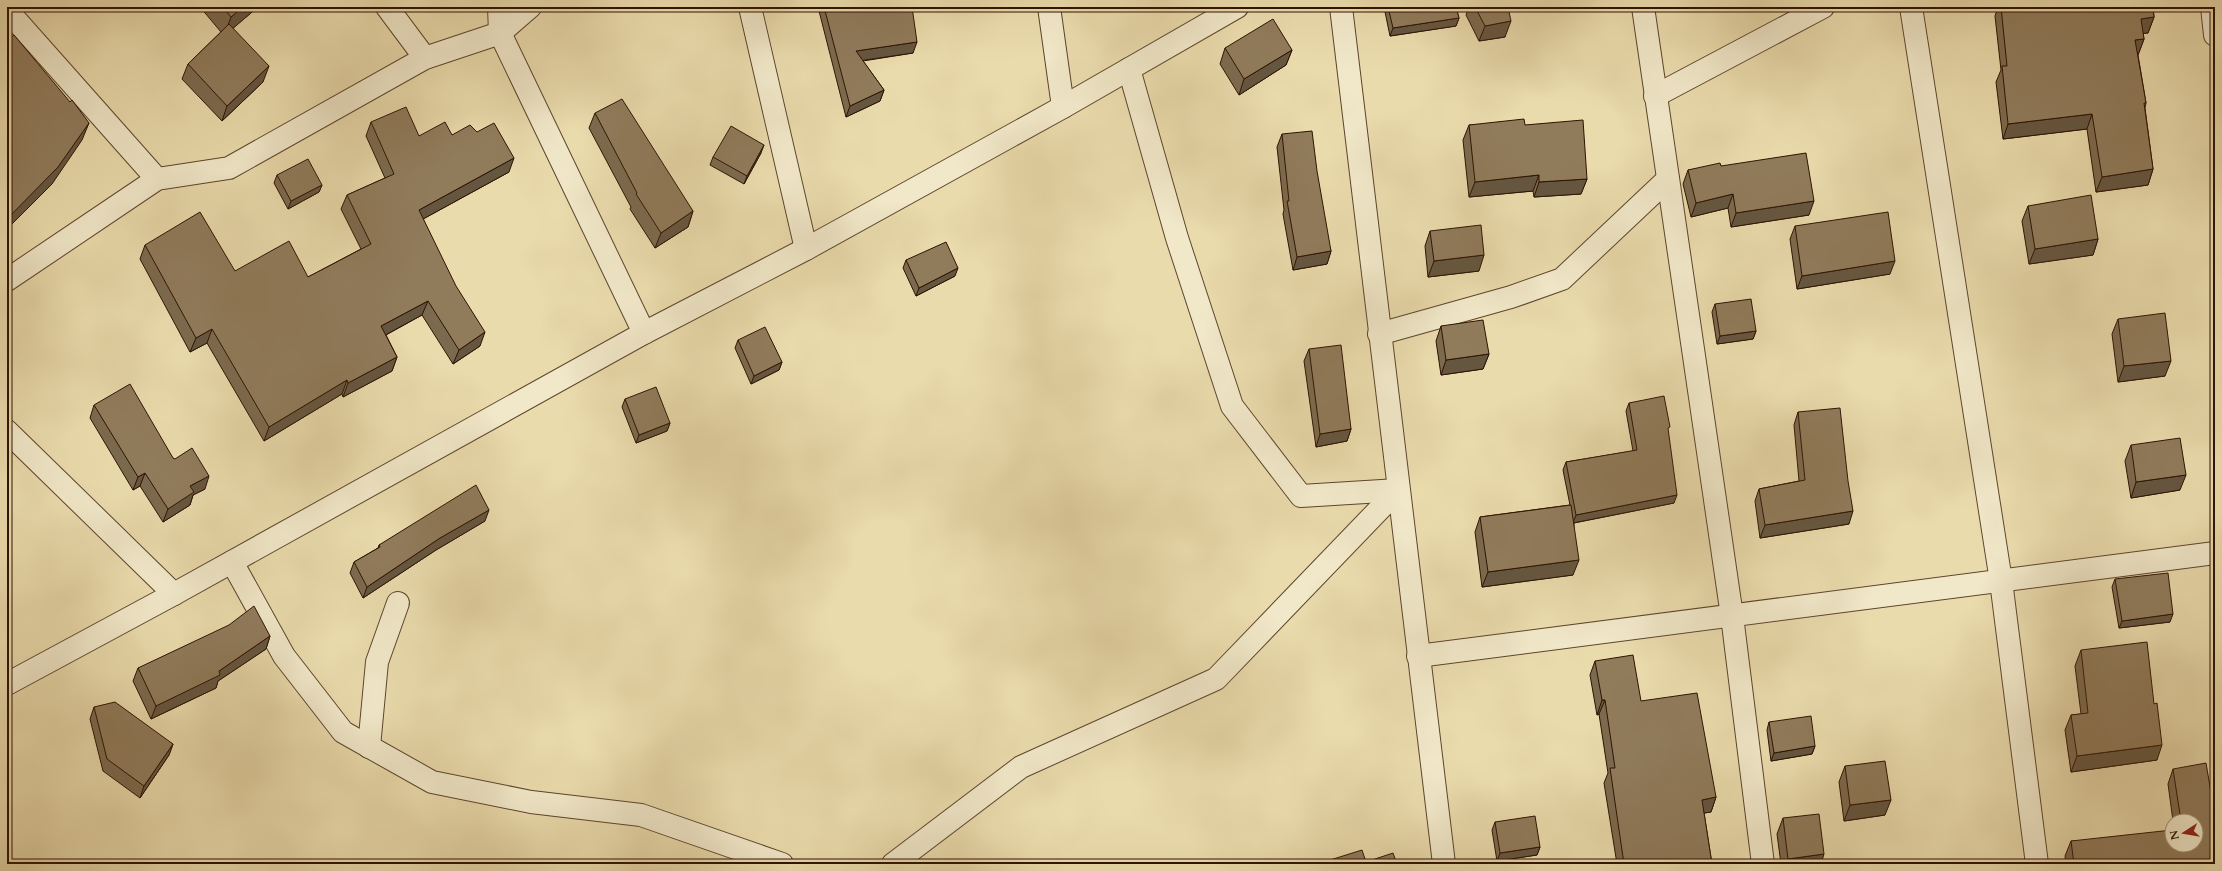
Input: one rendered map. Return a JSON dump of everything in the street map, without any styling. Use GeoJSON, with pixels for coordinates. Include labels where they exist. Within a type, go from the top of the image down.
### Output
{"type":"FeatureCollection","features":[{"type":"Feature","properties":{"kind":"street"},"geometry":{"type":"LineString","coordinates":[[387,7],[425,58]]}},
{"type":"Feature","properties":{"kind":"street"},"geometry":{"type":"LineString","coordinates":[[485,7],[500,32],[644,333]]}},
{"type":"Feature","properties":{"kind":"street"},"geometry":{"type":"LineString","coordinates":[[499,7],[500,32]]}},
{"type":"Feature","properties":{"kind":"street"},"geometry":{"type":"LineString","coordinates":[[7,280],[157,179],[229,168],[425,58],[500,32],[530,7]]}},
{"type":"Feature","properties":{"kind":"street"},"geometry":{"type":"LineString","coordinates":[[750,7],[806,249]]}},
{"type":"Feature","properties":{"kind":"street"},"geometry":{"type":"LineString","coordinates":[[1049,7],[1063,107]]}},
{"type":"Feature","properties":{"kind":"street"},"geometry":{"type":"LineString","coordinates":[[7,684],[174,594],[644,333],[806,249],[1063,107],[1236,7]]}},
{"type":"Feature","properties":{"kind":"street"},"geometry":{"type":"LineString","coordinates":[[1341,7],[1379,334],[1444,864]]}},
{"type":"Feature","properties":{"kind":"street"},"geometry":{"type":"LineString","coordinates":[[1643,7],[1732,616],[1762,864]]}},
{"type":"Feature","properties":{"kind":"street"},"geometry":{"type":"LineString","coordinates":[[1655,96],[1823,7]]}},
{"type":"Feature","properties":{"kind":"street"},"geometry":{"type":"LineString","coordinates":[[1911,7],[2001,581],[2037,864]]}},
{"type":"Feature","properties":{"kind":"street"},"geometry":{"type":"LineString","coordinates":[[2212,7],[2215,35]]}},
{"type":"Feature","properties":{"kind":"street"},"geometry":{"type":"LineString","coordinates":[[7,10],[157,179]]}},
{"type":"Feature","properties":{"kind":"street"},"geometry":{"type":"LineString","coordinates":[[1129,69],[1177,238],[1232,406],[1301,496],[1398,490]]}},
{"type":"Feature","properties":{"kind":"street"},"geometry":{"type":"LineString","coordinates":[[1379,334],[1511,297],[1562,279],[1668,179]]}},
{"type":"Feature","properties":{"kind":"street"},"geometry":{"type":"LineString","coordinates":[[7,431],[174,594]]}},
{"type":"Feature","properties":{"kind":"street"},"geometry":{"type":"LineString","coordinates":[[893,864],[1021,767],[1216,680],[1398,490]]}},
{"type":"Feature","properties":{"kind":"street"},"geometry":{"type":"LineString","coordinates":[[1418,656],[2215,553]]}},
{"type":"Feature","properties":{"kind":"street"},"geometry":{"type":"LineString","coordinates":[[232,562],[284,656],[343,732],[432,782],[531,802],[641,815],[782,864]]}},
{"type":"Feature","properties":{"kind":"street"},"geometry":{"type":"LineString","coordinates":[[369,747],[377,662],[398,603]]}},
{"type":"Feature","properties":{"kind":"building"},"geometry":{"type":"Polygon","coordinates":[[[223,7],[243,7],[231,17],[223,7]]]}},
{"type":"Feature","properties":{"kind":"building"},"geometry":{"type":"Polygon","coordinates":[[[824,7],[912,7],[917,42],[856,51],[884,90],[850,106],[824,7]]]}},
{"type":"Feature","properties":{"kind":"building"},"geometry":{"type":"Polygon","coordinates":[[[1388,7],[1456,7],[1459,18],[1393,28],[1388,7]]]}},
{"type":"Feature","properties":{"kind":"building"},"geometry":{"type":"Polygon","coordinates":[[[1475,7],[1508,7],[1511,21],[1485,26],[1475,7]]]}},
{"type":"Feature","properties":{"kind":"building"},"geometry":{"type":"Polygon","coordinates":[[[2001,7],[2153,7],[2154,17],[2141,19],[2144,39],[2135,40],[2146,103],[2144,103],[2153,169],[2102,177],[2092,114],[2008,124],[2002,66],[2007,66],[2001,7]]]}},
{"type":"Feature","properties":{"kind":"building"},"geometry":{"type":"Polygon","coordinates":[[[1273,19],[1292,50],[1244,79],[1225,48],[1273,19]]]}},
{"type":"Feature","properties":{"kind":"building"},"geometry":{"type":"Polygon","coordinates":[[[229,24],[269,66],[227,106],[188,64],[229,24]]]}},
{"type":"Feature","properties":{"kind":"building"},"geometry":{"type":"Polygon","coordinates":[[[14,35],[70,102],[72,100],[89,123],[58,167],[7,219],[7,40],[14,35]]]}},
{"type":"Feature","properties":{"kind":"building"},"geometry":{"type":"Polygon","coordinates":[[[622,99],[693,211],[661,233],[636,194],[637,193],[595,113],[622,99]]]}},
{"type":"Feature","properties":{"kind":"building"},"geometry":{"type":"Polygon","coordinates":[[[406,107],[419,136],[445,122],[452,135],[470,125],[477,132],[494,123],[514,158],[419,210],[456,286],[485,332],[459,350],[428,301],[381,326],[397,357],[348,383],[347,380],[269,427],[212,329],[196,338],[145,245],[200,212],[235,271],[289,241],[308,277],[371,244],[347,195],[394,174],[371,122],[406,107]]]}},
{"type":"Feature","properties":{"kind":"building"},"geometry":{"type":"Polygon","coordinates":[[[1524,119],[1525,125],[1583,120],[1587,179],[1539,182],[1539,175],[1475,182],[1469,125],[1524,119]]]}},
{"type":"Feature","properties":{"kind":"building"},"geometry":{"type":"Polygon","coordinates":[[[731,126],[764,145],[747,176],[713,157],[731,126]]]}},
{"type":"Feature","properties":{"kind":"building"},"geometry":{"type":"Polygon","coordinates":[[[1312,131],[1317,171],[1331,251],[1297,257],[1287,201],[1289,201],[1282,134],[1312,131]]]}},
{"type":"Feature","properties":{"kind":"building"},"geometry":{"type":"Polygon","coordinates":[[[1806,153],[1814,201],[1736,213],[1733,194],[1696,203],[1688,170],[1720,163],[1721,166],[1806,153]]]}},
{"type":"Feature","properties":{"kind":"building"},"geometry":{"type":"Polygon","coordinates":[[[308,159],[322,185],[291,201],[277,175],[308,159]]]}},
{"type":"Feature","properties":{"kind":"building"},"geometry":{"type":"Polygon","coordinates":[[[2091,195],[2098,239],[2035,249],[2028,206],[2091,195]]]}},
{"type":"Feature","properties":{"kind":"building"},"geometry":{"type":"Polygon","coordinates":[[[1888,212],[1895,261],[1802,276],[1795,226],[1888,212]]]}},
{"type":"Feature","properties":{"kind":"building"},"geometry":{"type":"Polygon","coordinates":[[[1481,225],[1484,255],[1434,261],[1430,231],[1481,225]]]}},
{"type":"Feature","properties":{"kind":"building"},"geometry":{"type":"Polygon","coordinates":[[[946,242],[958,268],[919,288],[906,260],[946,242]]]}},
{"type":"Feature","properties":{"kind":"building"},"geometry":{"type":"Polygon","coordinates":[[[7,243],[10,248],[7,250],[7,243]]]}},
{"type":"Feature","properties":{"kind":"building"},"geometry":{"type":"Polygon","coordinates":[[[1751,299],[1756,331],[1720,336],[1715,304],[1751,299]]]}},
{"type":"Feature","properties":{"kind":"building"},"geometry":{"type":"Polygon","coordinates":[[[2165,313],[2171,361],[2124,366],[2118,319],[2165,313]]]}},
{"type":"Feature","properties":{"kind":"building"},"geometry":{"type":"Polygon","coordinates":[[[1483,320],[1489,354],[1446,360],[1441,326],[1483,320]]]}},
{"type":"Feature","properties":{"kind":"building"},"geometry":{"type":"Polygon","coordinates":[[[765,327],[782,362],[754,376],[738,340],[765,327]]]}},
{"type":"Feature","properties":{"kind":"building"},"geometry":{"type":"Polygon","coordinates":[[[1341,345],[1351,429],[1320,434],[1309,349],[1341,345]]]}},
{"type":"Feature","properties":{"kind":"building"},"geometry":{"type":"Polygon","coordinates":[[[130,384],[173,458],[175,459],[192,448],[209,476],[190,486],[194,492],[168,509],[145,473],[138,477],[94,405],[130,384]]]}},
{"type":"Feature","properties":{"kind":"building"},"geometry":{"type":"Polygon","coordinates":[[[656,387],[670,423],[639,435],[625,399],[656,387]]]}},
{"type":"Feature","properties":{"kind":"building"},"geometry":{"type":"Polygon","coordinates":[[[1664,396],[1670,427],[1668,428],[1677,495],[1576,515],[1566,462],[1637,450],[1629,403],[1664,396]]]}},
{"type":"Feature","properties":{"kind":"building"},"geometry":{"type":"Polygon","coordinates":[[[1840,408],[1848,481],[1853,511],[1765,525],[1759,489],[1805,480],[1798,412],[1840,408]]]}},
{"type":"Feature","properties":{"kind":"building"},"geometry":{"type":"Polygon","coordinates":[[[2180,438],[2186,475],[2136,482],[2131,445],[2180,438]]]}},
{"type":"Feature","properties":{"kind":"building"},"geometry":{"type":"Polygon","coordinates":[[[476,485],[489,510],[440,538],[367,587],[354,562],[476,485]]]}},
{"type":"Feature","properties":{"kind":"building"},"geometry":{"type":"Polygon","coordinates":[[[1571,505],[1579,560],[1488,572],[1480,517],[1571,505]]]}},
{"type":"Feature","properties":{"kind":"building"},"geometry":{"type":"Polygon","coordinates":[[[2168,573],[2173,614],[2122,621],[2115,579],[2168,573]]]}},
{"type":"Feature","properties":{"kind":"building"},"geometry":{"type":"Polygon","coordinates":[[[254,606],[270,636],[219,671],[220,675],[156,706],[138,668],[229,625],[254,606]]]}},
{"type":"Feature","properties":{"kind":"building"},"geometry":{"type":"Polygon","coordinates":[[[2147,642],[2154,704],[2157,703],[2162,745],[2077,756],[2071,715],[2088,713],[2081,650],[2147,642]]]}},
{"type":"Feature","properties":{"kind":"building"},"geometry":{"type":"Polygon","coordinates":[[[1633,655],[1641,701],[1697,693],[1716,797],[1702,800],[1712,864],[1624,864],[1610,768],[1615,768],[1605,700],[1602,700],[1595,661],[1633,655]]]}},
{"type":"Feature","properties":{"kind":"building"},"geometry":{"type":"Polygon","coordinates":[[[115,702],[173,744],[144,786],[107,759],[94,707],[115,702]]]}},
{"type":"Feature","properties":{"kind":"building"},"geometry":{"type":"Polygon","coordinates":[[[1811,716],[1815,746],[1774,753],[1769,722],[1811,716]]]}},
{"type":"Feature","properties":{"kind":"building"},"geometry":{"type":"Polygon","coordinates":[[[1885,761],[1891,800],[1850,805],[1845,766],[1885,761]]]}},
{"type":"Feature","properties":{"kind":"building"},"geometry":{"type":"Polygon","coordinates":[[[2206,763],[2215,816],[2215,864],[2074,864],[2071,841],[2164,831],[2164,853],[2204,853],[2204,813],[2180,813],[2173,769],[2206,763]]]}},
{"type":"Feature","properties":{"kind":"building"},"geometry":{"type":"Polygon","coordinates":[[[1819,814],[1824,854],[1788,859],[1783,818],[1819,814]]]}},
{"type":"Feature","properties":{"kind":"building"},"geometry":{"type":"Polygon","coordinates":[[[1535,816],[1540,847],[1500,853],[1495,822],[1535,816]]]}},
{"type":"Feature","properties":{"kind":"building"},"geometry":{"type":"Polygon","coordinates":[[[1362,850],[1366,862],[1393,853],[1397,864],[1327,864],[1327,861],[1362,850]]]}}]}
